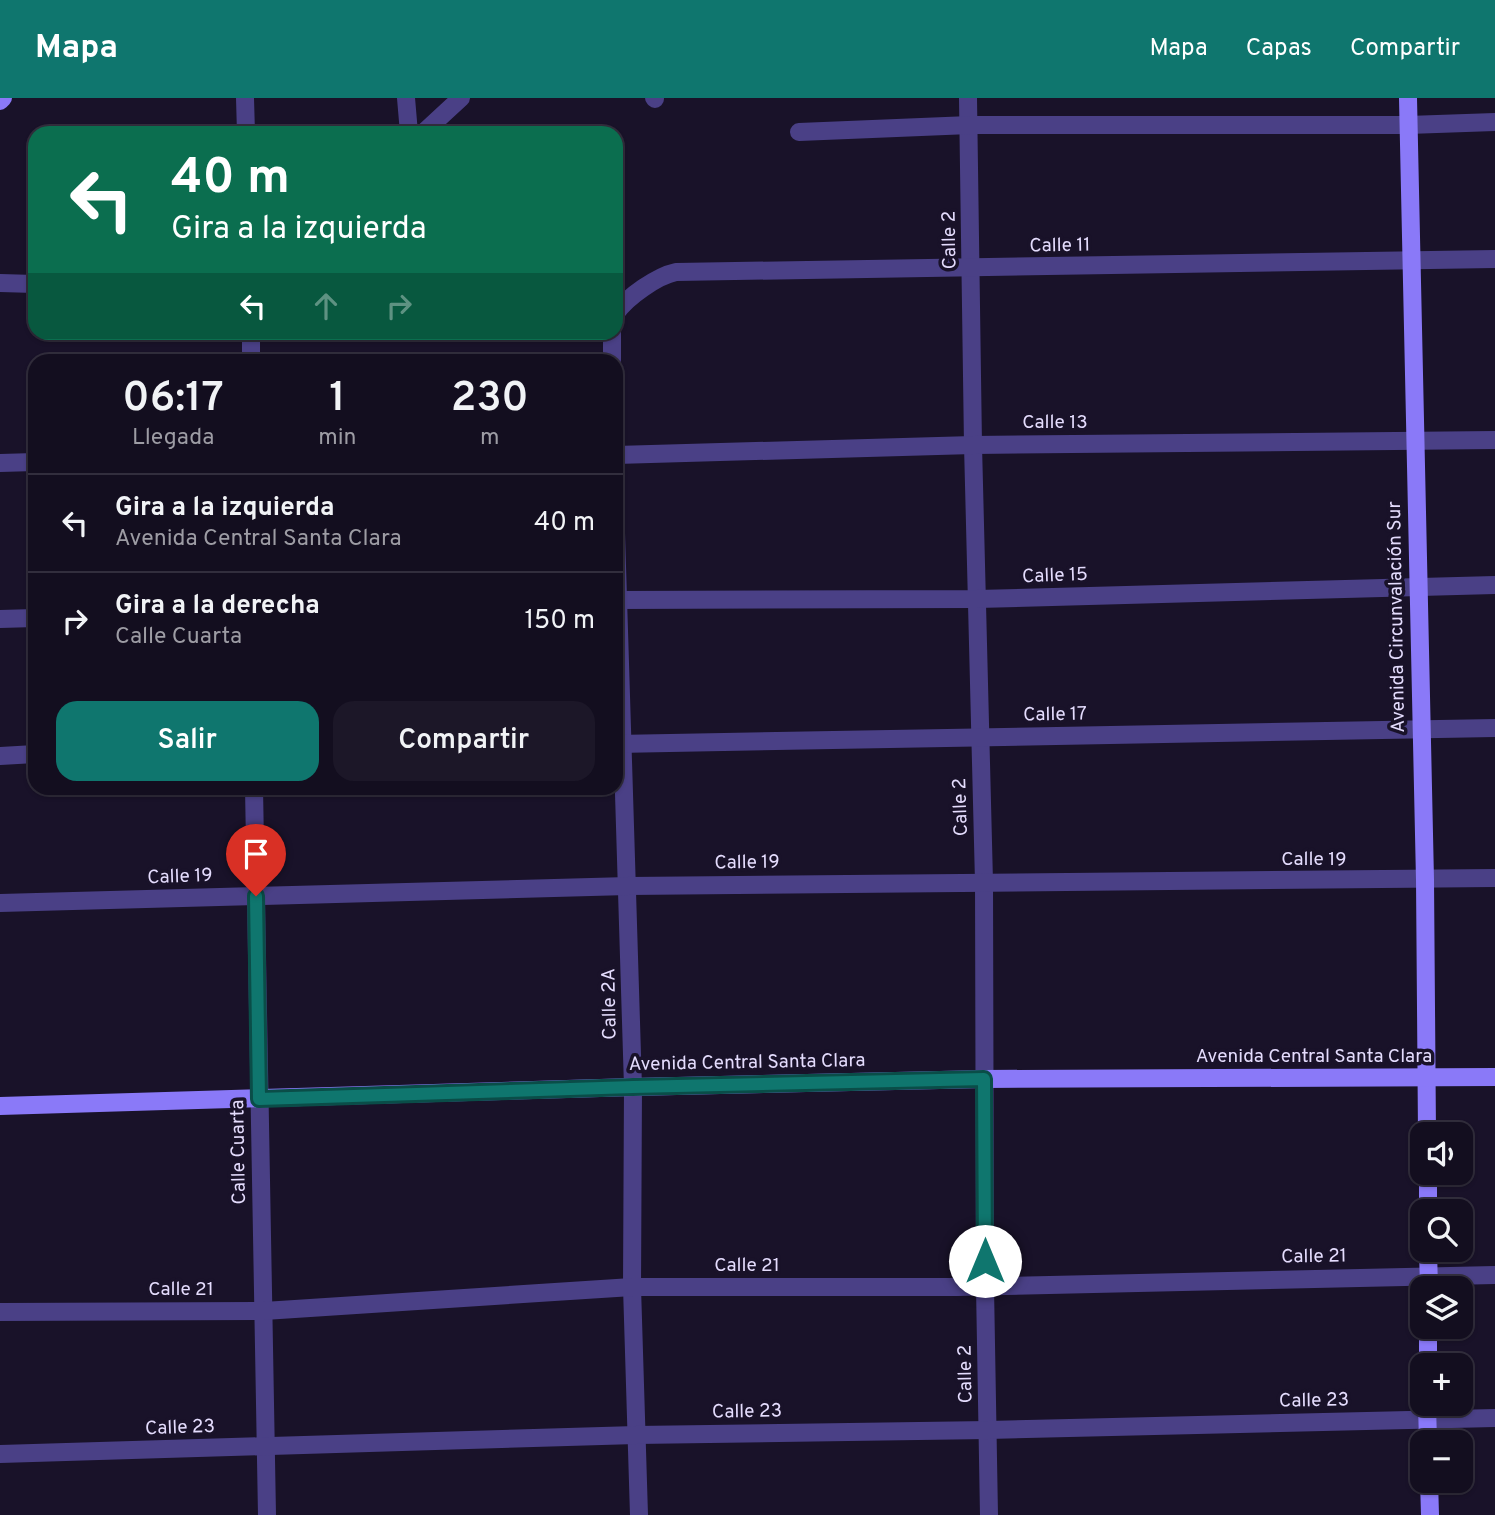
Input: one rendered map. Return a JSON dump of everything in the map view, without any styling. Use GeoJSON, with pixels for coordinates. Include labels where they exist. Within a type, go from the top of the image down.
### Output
{"type":"FeatureCollection","features":[{"type":"Feature","properties":{"kind":"street"},"geometry":{"type":"LineString","coordinates":[[245,98],[246,126]]}},
{"type":"Feature","properties":{"kind":"street"},"geometry":{"type":"LineString","coordinates":[[406,98],[408,126]]}},
{"type":"Feature","properties":{"kind":"street"},"geometry":{"type":"LineString","coordinates":[[431,126],[461,98]]}},
{"type":"Feature","properties":{"kind":"street","name":"Calle 2"},"geometry":{"type":"LineString","coordinates":[[968,98],[984,882],[985,1287],[989,1515]]}},
{"type":"Feature","properties":{"kind":"street","name":"Avenida Circunvalación Sur"},"geometry":{"type":"LineString","coordinates":[[1408,98],[1425,880],[1427,1122]]}},
{"type":"Feature","properties":{"kind":"street"},"geometry":{"type":"LineString","coordinates":[[799,132],[970,125],[1408,125],[1495,122]]}},
{"type":"Feature","properties":{"kind":"street","name":"Calle 11"},"geometry":{"type":"LineString","coordinates":[[623,306],[633,296],[665,275],[676,272],[1495,259]]}},
{"type":"Feature","properties":{"kind":"street"},"geometry":{"type":"LineString","coordinates":[[0,283],[28,284]]}},
{"type":"Feature","properties":{"kind":"street","name":"Calle 13"},"geometry":{"type":"LineString","coordinates":[[623,455],[973,445],[1414,443],[1495,440]]}},
{"type":"Feature","properties":{"kind":"street"},"geometry":{"type":"LineString","coordinates":[[0,463],[28,462]]}},
{"type":"Feature","properties":{"kind":"street","name":"Calle 15"},"geometry":{"type":"LineString","coordinates":[[623,600],[977,600],[1495,584]]}},
{"type":"Feature","properties":{"kind":"street"},"geometry":{"type":"LineString","coordinates":[[0,620],[28,618]]}},
{"type":"Feature","properties":{"kind":"street","name":"Calle 17"},"geometry":{"type":"LineString","coordinates":[[623,744],[1495,728]]}},
{"type":"Feature","properties":{"kind":"street"},"geometry":{"type":"LineString","coordinates":[[0,756],[28,754]]}},
{"type":"Feature","properties":{"kind":"street","name":"Calle Cuarta"},"geometry":{"type":"LineString","coordinates":[[254,795],[267,1515]]}},
{"type":"Feature","properties":{"kind":"street","name":"Calle 2A"},"geometry":{"type":"LineString","coordinates":[[622,795],[628,886],[633,1087],[632,1287],[639,1515]]}},
{"type":"Feature","properties":{"kind":"street","name":"Calle 19"},"geometry":{"type":"LineString","coordinates":[[0,903],[628,886],[1495,878]]}},
{"type":"Feature","properties":{"kind":"street","name":"Avenida Central Santa Clara"},"geometry":{"type":"LineString","coordinates":[[0,1106],[984,1079],[1495,1077]]}},
{"type":"Feature","properties":{"kind":"street","name":"Calle 21"},"geometry":{"type":"LineString","coordinates":[[1473,1277],[1495,1275]]}},
{"type":"Feature","properties":{"kind":"street","name":"Calle 21"},"geometry":{"type":"LineString","coordinates":[[0,1312],[264,1311],[632,1287],[985,1287],[1410,1282]]}},
{"type":"Feature","properties":{"kind":"street","name":"Calle 23"},"geometry":{"type":"LineString","coordinates":[[0,1454],[636,1435],[988,1430],[1410,1413]]}},
{"type":"Feature","properties":{"kind":"street","name":"Calle 23"},"geometry":{"type":"LineString","coordinates":[[1472,1416],[1495,1418]]}},
{"type":"Feature","properties":{"kind":"street"},"geometry":{"type":"LineString","coordinates":[[1429,1493],[1430,1515]]}},
{"type":"Feature","properties":{"kind":"route"},"geometry":{"type":"LineString","coordinates":[[256,896],[259,1099],[984,1079],[985,1261]]}}]}
